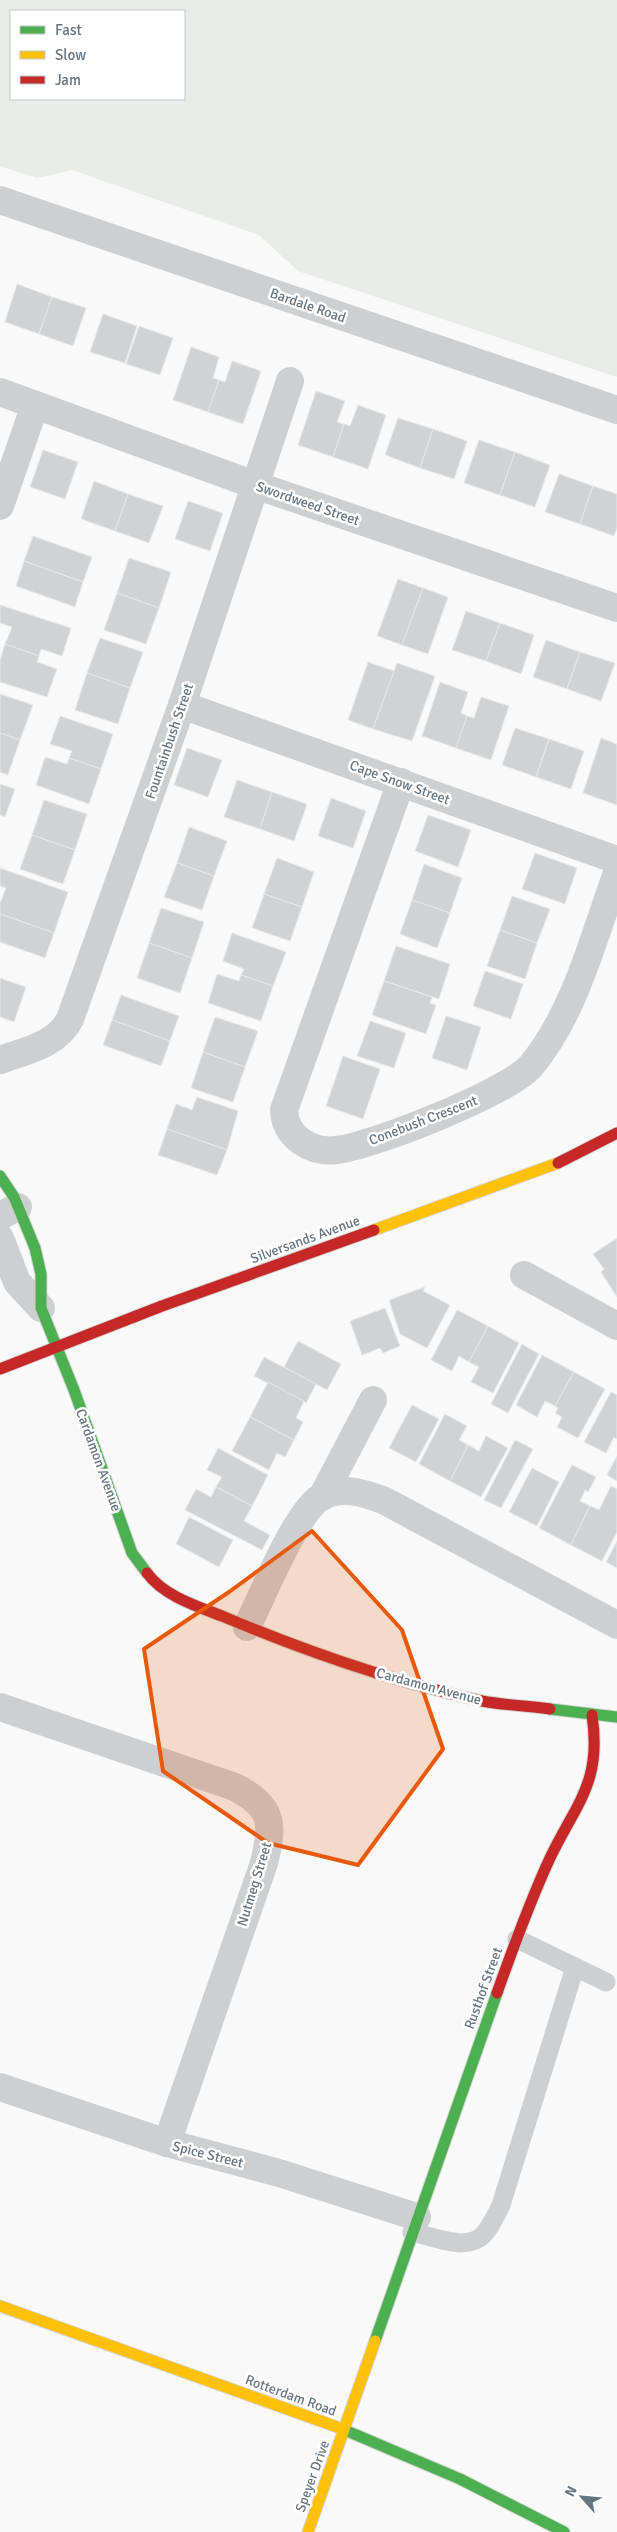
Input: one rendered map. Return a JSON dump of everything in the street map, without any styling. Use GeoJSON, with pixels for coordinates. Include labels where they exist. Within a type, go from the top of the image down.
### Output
{"type":"FeatureCollection","features":[{"type":"Feature","properties":{"kind":"street","name":"Bardale Road"},"geometry":{"type":"LineString","coordinates":[[0,200],[617,410]]}},
{"type":"Feature","properties":{"kind":"street","name":"Fountainbush Street"},"geometry":{"type":"LineString","coordinates":[[0,1060],[53,1039],[67,1025],[182,706],[290,381]]}},
{"type":"Feature","properties":{"kind":"street","name":"Swordweed Street"},"geometry":{"type":"LineString","coordinates":[[0,392],[255,485],[617,608]]}},
{"type":"Feature","properties":{"kind":"street"},"geometry":{"type":"LineString","coordinates":[[0,506],[35,405]]}},
{"type":"Feature","properties":{"kind":"street","name":"Cape Snow Street"},"geometry":{"type":"LineString","coordinates":[[182,706],[617,860]]}},
{"type":"Feature","properties":{"kind":"street","name":"Conebush Crescent"},"geometry":{"type":"LineString","coordinates":[[401,782],[284,1110],[284,1120],[289,1130],[295,1138],[306,1144],[321,1149],[338,1150],[380,1139],[486,1096],[529,1068],[562,1022],[617,873]]}},
{"type":"Feature","properties":{"kind":"street","name":"Silversands Avenue"},"geometry":{"type":"LineString","coordinates":[[0,1368],[57,1348],[162,1306],[546,1169],[617,1134]]}},
{"type":"Feature","properties":{"kind":"street"},"geometry":{"type":"LineString","coordinates":[[0,1176],[9,1212],[35,1248],[41,1274],[40,1308]]}},
{"type":"Feature","properties":{"kind":"street"},"geometry":{"type":"LineString","coordinates":[[0,1238],[17,1282],[40,1308]]}},
{"type":"Feature","properties":{"kind":"street"},"geometry":{"type":"LineString","coordinates":[[524,1275],[617,1326]]}},
{"type":"Feature","properties":{"kind":"street","name":"Cardamon Avenue"},"geometry":{"type":"LineString","coordinates":[[40,1308],[74,1390],[132,1553],[137,1563],[154,1583],[166,1592],[248,1627],[331,1658],[422,1686],[484,1701],[592,1715],[617,1716]]}},
{"type":"Feature","properties":{"kind":"street"},"geometry":{"type":"LineString","coordinates":[[248,1627],[301,1518],[322,1496],[374,1400]]}},
{"type":"Feature","properties":{"kind":"street"},"geometry":{"type":"LineString","coordinates":[[322,1496],[337,1492],[353,1491],[384,1501],[617,1625]]}},
{"type":"Feature","properties":{"kind":"street","name":"Nutmeg Street"},"geometry":{"type":"LineString","coordinates":[[0,1707],[235,1787],[253,1797],[265,1809],[269,1826],[268,1846],[264,1863],[167,2143]]}},
{"type":"Feature","properties":{"kind":"street","name":"Rusthof Street"},"geometry":{"type":"LineString","coordinates":[[398,2274],[517,1939],[550,1858],[588,1786],[593,1770],[596,1740],[592,1715]]}},
{"type":"Feature","properties":{"kind":"street","name":"Spice Street"},"geometry":{"type":"LineString","coordinates":[[0,2087],[167,2143],[279,2173],[415,2224]]}},
{"type":"Feature","properties":{"kind":"street","name":"Speyer Drive"},"geometry":{"type":"LineString","coordinates":[[308,2532],[398,2274]]}},
{"type":"Feature","properties":{"kind":"street","name":"Rotterdam Road"},"geometry":{"type":"LineString","coordinates":[[0,2306],[345,2430],[460,2479],[564,2532]]}},
{"type":"Feature","properties":{"kind":"lane"},"geometry":{"type":"LineString","coordinates":[[517,1939],[572,1975],[606,1982]]}},
{"type":"Feature","properties":{"kind":"lane"},"geometry":{"type":"LineString","coordinates":[[415,2224],[456,2243],[472,2242],[482,2236],[490,2227],[501,2205],[572,1975]]}},
{"type":"Feature","properties":{"kind":"highlighted area"},"geometry":{"type":"Polygon","coordinates":[[[312,1531],[402,1630],[443,1749],[358,1865],[268,1843],[163,1771],[144,1649],[229,1592],[312,1531]]]}},
{"type":"Feature","properties":{"kind":"shaded area"},"geometry":{"type":"Polygon","coordinates":[[[0,0],[617,0],[617,377],[298,271],[259,235],[72,170],[37,178],[0,166],[0,0]]]}},
{"type":"Feature","properties":{"kind":"building"},"geometry":{"type":"Polygon","coordinates":[[[17,284],[52,297],[39,334],[5,322],[17,284]]]}},
{"type":"Feature","properties":{"kind":"building"},"geometry":{"type":"Polygon","coordinates":[[[52,297],[86,308],[73,346],[39,334],[52,297]]]}},
{"type":"Feature","properties":{"kind":"building"},"geometry":{"type":"Polygon","coordinates":[[[103,314],[137,326],[125,363],[90,352],[103,314]]]}},
{"type":"Feature","properties":{"kind":"building"},"geometry":{"type":"Polygon","coordinates":[[[139,326],[173,338],[160,375],[126,364],[139,326]]]}},
{"type":"Feature","properties":{"kind":"building"},"geometry":{"type":"Polygon","coordinates":[[[191,347],[219,357],[213,378],[219,380],[208,412],[173,400],[191,347]]]}},
{"type":"Feature","properties":{"kind":"building"},"geometry":{"type":"Polygon","coordinates":[[[232,361],[261,371],[243,424],[208,412],[219,380],[225,382],[232,361]]]}},
{"type":"Feature","properties":{"kind":"building"},"geometry":{"type":"Polygon","coordinates":[[[316,391],[345,401],[337,422],[344,424],[333,457],[298,445],[316,391]]]}},
{"type":"Feature","properties":{"kind":"building"},"geometry":{"type":"Polygon","coordinates":[[[358,405],[386,415],[368,469],[333,457],[344,424],[350,426],[358,405]]]}},
{"type":"Feature","properties":{"kind":"building"},"geometry":{"type":"Polygon","coordinates":[[[398,418],[433,429],[420,468],[385,455],[398,418]]]}},
{"type":"Feature","properties":{"kind":"building"},"geometry":{"type":"Polygon","coordinates":[[[433,429],[467,441],[454,479],[420,468],[433,429]]]}},
{"type":"Feature","properties":{"kind":"building"},"geometry":{"type":"Polygon","coordinates":[[[479,440],[515,452],[500,495],[464,483],[479,440]]]}},
{"type":"Feature","properties":{"kind":"building"},"geometry":{"type":"Polygon","coordinates":[[[43,450],[78,462],[65,499],[30,487],[43,450]]]}},
{"type":"Feature","properties":{"kind":"building"},"geometry":{"type":"Polygon","coordinates":[[[515,452],[550,465],[535,507],[500,495],[515,452]]]}},
{"type":"Feature","properties":{"kind":"building"},"geometry":{"type":"Polygon","coordinates":[[[559,474],[593,486],[580,524],[545,512],[559,474]]]}},
{"type":"Feature","properties":{"kind":"building"},"geometry":{"type":"Polygon","coordinates":[[[94,481],[128,494],[115,531],[81,519],[94,481]]]}},
{"type":"Feature","properties":{"kind":"building"},"geometry":{"type":"Polygon","coordinates":[[[593,486],[617,494],[617,528],[614,536],[580,524],[593,486]]]}},
{"type":"Feature","properties":{"kind":"building"},"geometry":{"type":"Polygon","coordinates":[[[128,494],[163,506],[149,543],[115,531],[128,494]]]}},
{"type":"Feature","properties":{"kind":"building"},"geometry":{"type":"Polygon","coordinates":[[[188,501],[223,513],[210,551],[175,539],[188,501]]]}},
{"type":"Feature","properties":{"kind":"building"},"geometry":{"type":"Polygon","coordinates":[[[33,536],[92,557],[83,582],[24,561],[33,536]]]}},
{"type":"Feature","properties":{"kind":"building"},"geometry":{"type":"Polygon","coordinates":[[[129,558],[171,572],[159,608],[117,593],[129,558]]]}},
{"type":"Feature","properties":{"kind":"building"},"geometry":{"type":"Polygon","coordinates":[[[24,561],[83,582],[75,607],[16,586],[24,561]]]}},
{"type":"Feature","properties":{"kind":"building"},"geometry":{"type":"Polygon","coordinates":[[[398,579],[423,588],[402,645],[377,636],[398,579]]]}},
{"type":"Feature","properties":{"kind":"building"},"geometry":{"type":"Polygon","coordinates":[[[423,588],[448,597],[428,654],[402,645],[423,588]]]}},
{"type":"Feature","properties":{"kind":"building"},"geometry":{"type":"Polygon","coordinates":[[[117,593],[159,608],[146,644],[104,630],[117,593]]]}},
{"type":"Feature","properties":{"kind":"building"},"geometry":{"type":"Polygon","coordinates":[[[0,605],[71,628],[62,656],[41,649],[39,656],[5,644],[12,627],[0,623],[0,605]]]}},
{"type":"Feature","properties":{"kind":"building"},"geometry":{"type":"Polygon","coordinates":[[[466,611],[500,623],[486,661],[452,650],[466,611]]]}},
{"type":"Feature","properties":{"kind":"building"},"geometry":{"type":"Polygon","coordinates":[[[500,623],[534,635],[521,674],[486,661],[500,623]]]}},
{"type":"Feature","properties":{"kind":"building"},"geometry":{"type":"Polygon","coordinates":[[[100,638],[143,652],[130,688],[87,673],[100,638]]]}},
{"type":"Feature","properties":{"kind":"building"},"geometry":{"type":"Polygon","coordinates":[[[546,640],[580,652],[567,689],[533,677],[546,640]]]}},
{"type":"Feature","properties":{"kind":"building"},"geometry":{"type":"Polygon","coordinates":[[[5,644],[39,656],[37,662],[57,669],[47,697],[0,682],[0,660],[5,644]]]}},
{"type":"Feature","properties":{"kind":"building"},"geometry":{"type":"Polygon","coordinates":[[[580,652],[615,663],[601,701],[567,689],[580,652]]]}},
{"type":"Feature","properties":{"kind":"building"},"geometry":{"type":"Polygon","coordinates":[[[368,662],[394,671],[373,729],[348,720],[368,662]]]}},
{"type":"Feature","properties":{"kind":"building"},"geometry":{"type":"Polygon","coordinates":[[[397,663],[435,676],[412,741],[373,729],[397,663]]]}},
{"type":"Feature","properties":{"kind":"building"},"geometry":{"type":"Polygon","coordinates":[[[87,673],[130,688],[118,724],[75,710],[87,673]]]}},
{"type":"Feature","properties":{"kind":"building"},"geometry":{"type":"Polygon","coordinates":[[[440,682],[468,692],[461,713],[467,716],[456,748],[422,736],[440,682]]]}},
{"type":"Feature","properties":{"kind":"building"},"geometry":{"type":"Polygon","coordinates":[[[0,694],[33,705],[20,740],[0,733],[0,694]]]}},
{"type":"Feature","properties":{"kind":"building"},"geometry":{"type":"Polygon","coordinates":[[[481,697],[509,706],[491,760],[456,748],[467,716],[474,718],[481,697]]]}},
{"type":"Feature","properties":{"kind":"building"},"geometry":{"type":"Polygon","coordinates":[[[60,716],[113,734],[101,769],[69,758],[72,751],[50,744],[60,716]]]}},
{"type":"Feature","properties":{"kind":"building"},"geometry":{"type":"Polygon","coordinates":[[[515,728],[549,739],[536,777],[502,765],[515,728]]]}},
{"type":"Feature","properties":{"kind":"building"},"geometry":{"type":"Polygon","coordinates":[[[0,733],[20,740],[8,775],[0,772],[0,733]]]}},
{"type":"Feature","properties":{"kind":"building"},"geometry":{"type":"Polygon","coordinates":[[[601,738],[617,744],[617,805],[583,793],[601,738]]]}},
{"type":"Feature","properties":{"kind":"building"},"geometry":{"type":"Polygon","coordinates":[[[549,739],[584,751],[571,789],[536,777],[549,739]]]}},
{"type":"Feature","properties":{"kind":"building"},"geometry":{"type":"Polygon","coordinates":[[[187,748],[222,760],[208,797],[174,785],[187,748]]]}},
{"type":"Feature","properties":{"kind":"building"},"geometry":{"type":"Polygon","coordinates":[[[45,757],[67,764],[69,758],[101,769],[89,804],[36,785],[45,757]]]}},
{"type":"Feature","properties":{"kind":"building"},"geometry":{"type":"Polygon","coordinates":[[[237,780],[272,792],[260,829],[224,817],[237,780]]]}},
{"type":"Feature","properties":{"kind":"building"},"geometry":{"type":"Polygon","coordinates":[[[0,784],[15,789],[5,817],[0,815],[0,784]]]}},
{"type":"Feature","properties":{"kind":"building"},"geometry":{"type":"Polygon","coordinates":[[[272,792],[307,804],[294,841],[260,829],[272,792]]]}},
{"type":"Feature","properties":{"kind":"building"},"geometry":{"type":"Polygon","coordinates":[[[331,798],[366,811],[353,848],[318,836],[331,798]]]}},
{"type":"Feature","properties":{"kind":"building"},"geometry":{"type":"Polygon","coordinates":[[[44,800],[87,814],[75,850],[32,835],[44,800]]]}},
{"type":"Feature","properties":{"kind":"building"},"geometry":{"type":"Polygon","coordinates":[[[428,815],[471,830],[458,867],[415,851],[428,815]]]}},
{"type":"Feature","properties":{"kind":"building"},"geometry":{"type":"Polygon","coordinates":[[[189,827],[227,841],[214,876],[177,863],[189,827]]]}},
{"type":"Feature","properties":{"kind":"building"},"geometry":{"type":"Polygon","coordinates":[[[32,835],[75,850],[63,884],[20,869],[32,835]]]}},
{"type":"Feature","properties":{"kind":"building"},"geometry":{"type":"Polygon","coordinates":[[[535,853],[577,868],[565,904],[522,889],[535,853]]]}},
{"type":"Feature","properties":{"kind":"building"},"geometry":{"type":"Polygon","coordinates":[[[277,858],[314,872],[302,907],[264,894],[277,858]]]}},
{"type":"Feature","properties":{"kind":"building"},"geometry":{"type":"Polygon","coordinates":[[[177,863],[214,876],[202,910],[164,897],[177,863]]]}},
{"type":"Feature","properties":{"kind":"building"},"geometry":{"type":"Polygon","coordinates":[[[424,864],[462,878],[450,913],[412,900],[424,864]]]}},
{"type":"Feature","properties":{"kind":"building"},"geometry":{"type":"Polygon","coordinates":[[[0,868],[68,892],[54,933],[0,914],[0,903],[6,888],[0,886],[0,868]]]}},
{"type":"Feature","properties":{"kind":"building"},"geometry":{"type":"Polygon","coordinates":[[[264,894],[302,907],[290,941],[252,928],[264,894]]]}},
{"type":"Feature","properties":{"kind":"building"},"geometry":{"type":"Polygon","coordinates":[[[512,896],[550,909],[537,943],[500,930],[512,896]]]}},
{"type":"Feature","properties":{"kind":"building"},"geometry":{"type":"Polygon","coordinates":[[[412,900],[450,913],[437,948],[400,934],[412,900]]]}},
{"type":"Feature","properties":{"kind":"building"},"geometry":{"type":"Polygon","coordinates":[[[161,908],[204,922],[192,958],[149,943],[161,908]]]}},
{"type":"Feature","properties":{"kind":"building"},"geometry":{"type":"Polygon","coordinates":[[[0,914],[54,933],[45,958],[0,942],[0,914]]]}},
{"type":"Feature","properties":{"kind":"building"},"geometry":{"type":"Polygon","coordinates":[[[500,930],[537,943],[525,979],[487,966],[500,930]]]}},
{"type":"Feature","properties":{"kind":"building"},"geometry":{"type":"Polygon","coordinates":[[[232,933],[286,952],[273,986],[241,975],[244,969],[223,961],[232,933]]]}},
{"type":"Feature","properties":{"kind":"building"},"geometry":{"type":"Polygon","coordinates":[[[149,943],[192,958],[180,993],[137,978],[149,943]]]}},
{"type":"Feature","properties":{"kind":"building"},"geometry":{"type":"Polygon","coordinates":[[[396,946],[450,964],[439,999],[384,981],[396,946]]]}},
{"type":"Feature","properties":{"kind":"building"},"geometry":{"type":"Polygon","coordinates":[[[485,971],[523,984],[511,1019],[473,1006],[485,971]]]}},
{"type":"Feature","properties":{"kind":"building"},"geometry":{"type":"Polygon","coordinates":[[[217,974],[239,981],[241,975],[273,986],[261,1021],[208,1003],[217,974]]]}},
{"type":"Feature","properties":{"kind":"building"},"geometry":{"type":"Polygon","coordinates":[[[0,978],[26,987],[14,1022],[0,1017],[0,978]]]}},
{"type":"Feature","properties":{"kind":"building"},"geometry":{"type":"Polygon","coordinates":[[[384,981],[432,997],[430,1003],[436,1005],[426,1034],[372,1015],[384,981]]]}},
{"type":"Feature","properties":{"kind":"building"},"geometry":{"type":"Polygon","coordinates":[[[121,995],[179,1016],[170,1041],[112,1020],[121,995]]]}},
{"type":"Feature","properties":{"kind":"building"},"geometry":{"type":"Polygon","coordinates":[[[446,1016],[481,1027],[467,1070],[432,1058],[446,1016]]]}},
{"type":"Feature","properties":{"kind":"building"},"geometry":{"type":"Polygon","coordinates":[[[215,1017],[258,1031],[245,1067],[203,1052],[215,1017]]]}},
{"type":"Feature","properties":{"kind":"building"},"geometry":{"type":"Polygon","coordinates":[[[112,1020],[170,1041],[161,1066],[103,1045],[112,1020]]]}},
{"type":"Feature","properties":{"kind":"building"},"geometry":{"type":"Polygon","coordinates":[[[370,1021],[406,1033],[394,1068],[357,1056],[370,1021]]]}},
{"type":"Feature","properties":{"kind":"building"},"geometry":{"type":"Polygon","coordinates":[[[203,1052],[245,1067],[233,1102],[191,1088],[203,1052]]]}},
{"type":"Feature","properties":{"kind":"building"},"geometry":{"type":"Polygon","coordinates":[[[343,1056],[380,1069],[363,1119],[326,1106],[343,1056]]]}},
{"type":"Feature","properties":{"kind":"building"},"geometry":{"type":"Polygon","coordinates":[[[197,1097],[238,1111],[227,1150],[167,1129],[176,1104],[192,1110],[197,1097]]]}},
{"type":"Feature","properties":{"kind":"building"},"geometry":{"type":"Polygon","coordinates":[[[167,1129],[227,1150],[217,1175],[158,1155],[167,1129]]]}},
{"type":"Feature","properties":{"kind":"building"},"geometry":{"type":"Polygon","coordinates":[[[617,1238],[617,1297],[601,1272],[604,1269],[593,1254],[617,1238]]]}},
{"type":"Feature","properties":{"kind":"building"},"geometry":{"type":"Polygon","coordinates":[[[425,1287],[423,1291],[450,1305],[427,1348],[400,1334],[389,1300],[425,1287]]]}},
{"type":"Feature","properties":{"kind":"building"},"geometry":{"type":"Polygon","coordinates":[[[385,1308],[400,1346],[383,1353],[380,1348],[362,1355],[350,1321],[385,1308]]]}},
{"type":"Feature","properties":{"kind":"building"},"geometry":{"type":"Polygon","coordinates":[[[457,1310],[488,1326],[469,1362],[459,1356],[452,1371],[431,1360],[457,1310]]]}},
{"type":"Feature","properties":{"kind":"building"},"geometry":{"type":"Polygon","coordinates":[[[488,1326],[519,1343],[493,1393],[471,1382],[479,1367],[469,1362],[488,1326]]]}},
{"type":"Feature","properties":{"kind":"building"},"geometry":{"type":"Polygon","coordinates":[[[298,1341],[341,1364],[327,1390],[284,1367],[298,1341]]]}},
{"type":"Feature","properties":{"kind":"building"},"geometry":{"type":"Polygon","coordinates":[[[522,1344],[539,1354],[508,1413],[491,1404],[522,1344]]]}},
{"type":"Feature","properties":{"kind":"building"},"geometry":{"type":"Polygon","coordinates":[[[542,1355],[574,1372],[555,1406],[545,1401],[537,1417],[516,1405],[542,1355]]]}},
{"type":"Feature","properties":{"kind":"building"},"geometry":{"type":"Polygon","coordinates":[[[264,1357],[316,1384],[306,1403],[254,1376],[264,1357]]]}},
{"type":"Feature","properties":{"kind":"building"},"geometry":{"type":"Polygon","coordinates":[[[574,1372],[605,1389],[578,1438],[557,1427],[562,1417],[555,1413],[558,1408],[555,1406],[574,1372]]]}},
{"type":"Feature","properties":{"kind":"building"},"geometry":{"type":"Polygon","coordinates":[[[268,1382],[304,1401],[296,1418],[303,1422],[294,1440],[250,1417],[268,1382]]]}},
{"type":"Feature","properties":{"kind":"building"},"geometry":{"type":"Polygon","coordinates":[[[611,1392],[617,1395],[617,1439],[614,1437],[606,1453],[584,1442],[611,1392]]]}},
{"type":"Feature","properties":{"kind":"building"},"geometry":{"type":"Polygon","coordinates":[[[412,1405],[439,1419],[416,1462],[389,1448],[412,1405]]]}},
{"type":"Feature","properties":{"kind":"building"},"geometry":{"type":"Polygon","coordinates":[[[445,1414],[467,1426],[459,1440],[468,1445],[450,1481],[419,1464],[445,1414]]]}},
{"type":"Feature","properties":{"kind":"building"},"geometry":{"type":"Polygon","coordinates":[[[250,1417],[294,1440],[285,1457],[277,1453],[269,1470],[232,1451],[250,1417]]]}},
{"type":"Feature","properties":{"kind":"building"},"geometry":{"type":"Polygon","coordinates":[[[486,1436],[508,1448],[481,1497],[450,1481],[468,1445],[479,1451],[486,1436]]]}},
{"type":"Feature","properties":{"kind":"building"},"geometry":{"type":"Polygon","coordinates":[[[515,1440],[533,1449],[501,1508],[484,1500],[515,1440]]]}},
{"type":"Feature","properties":{"kind":"building"},"geometry":{"type":"Polygon","coordinates":[[[218,1448],[268,1475],[252,1506],[216,1487],[222,1477],[207,1470],[218,1448]]]}},
{"type":"Feature","properties":{"kind":"building"},"geometry":{"type":"Polygon","coordinates":[[[617,1456],[617,1481],[607,1475],[617,1456]]]}},
{"type":"Feature","properties":{"kind":"building"},"geometry":{"type":"Polygon","coordinates":[[[572,1465],[596,1477],[588,1492],[585,1490],[580,1501],[590,1506],[571,1545],[539,1528],[572,1465]]]}},
{"type":"Feature","properties":{"kind":"building"},"geometry":{"type":"Polygon","coordinates":[[[532,1468],[559,1482],[537,1526],[509,1512],[532,1468]]]}},
{"type":"Feature","properties":{"kind":"building"},"geometry":{"type":"Polygon","coordinates":[[[611,1486],[617,1489],[617,1532],[602,1561],[571,1545],[590,1506],[599,1510],[611,1486]]]}},
{"type":"Feature","properties":{"kind":"building"},"geometry":{"type":"Polygon","coordinates":[[[216,1487],[252,1506],[244,1521],[270,1535],[262,1550],[185,1510],[196,1489],[211,1497],[216,1487]]]}},
{"type":"Feature","properties":{"kind":"building"},"geometry":{"type":"Polygon","coordinates":[[[189,1517],[233,1540],[219,1567],[176,1544],[189,1517]]]}},
{"type":"Feature","properties":{"kind":"building"},"geometry":{"type":"Polygon","coordinates":[[[617,1541],[617,1568],[606,1562],[617,1541]]]}},
{"type":"Feature","properties":{"kind":"traffic: fast"},"geometry":{"type":"LineString","coordinates":[[0,1176],[14,1197],[35,1248],[41,1274],[41,1308],[74,1390],[132,1553],[147,1573]]}},
{"type":"Feature","properties":{"kind":"traffic: fast"},"geometry":{"type":"LineString","coordinates":[[550,1709],[617,1717]]}},
{"type":"Feature","properties":{"kind":"traffic: fast"},"geometry":{"type":"LineString","coordinates":[[375,2341],[497,1993]]}},
{"type":"Feature","properties":{"kind":"traffic: fast"},"geometry":{"type":"LineString","coordinates":[[340,2428],[460,2479],[564,2532]]}},
{"type":"Feature","properties":{"kind":"traffic: slow"},"geometry":{"type":"LineString","coordinates":[[374,1230],[558,1163]]}},
{"type":"Feature","properties":{"kind":"traffic: slow"},"geometry":{"type":"LineString","coordinates":[[0,2306],[340,2428]]}},
{"type":"Feature","properties":{"kind":"traffic: slow"},"geometry":{"type":"LineString","coordinates":[[308,2532],[375,2341]]}},
{"type":"Feature","properties":{"kind":"traffic: jam"},"geometry":{"type":"LineString","coordinates":[[558,1163],[617,1133]]}},
{"type":"Feature","properties":{"kind":"traffic: jam"},"geometry":{"type":"LineString","coordinates":[[0,1369],[162,1306],[374,1230]]}},
{"type":"Feature","properties":{"kind":"traffic: jam"},"geometry":{"type":"LineString","coordinates":[[147,1573],[162,1588],[191,1604],[350,1664],[416,1685],[482,1701],[550,1709]]}},
{"type":"Feature","properties":{"kind":"traffic: jam"},"geometry":{"type":"LineString","coordinates":[[497,1993],[543,1874],[585,1791],[593,1758],[592,1715]]}}]}
